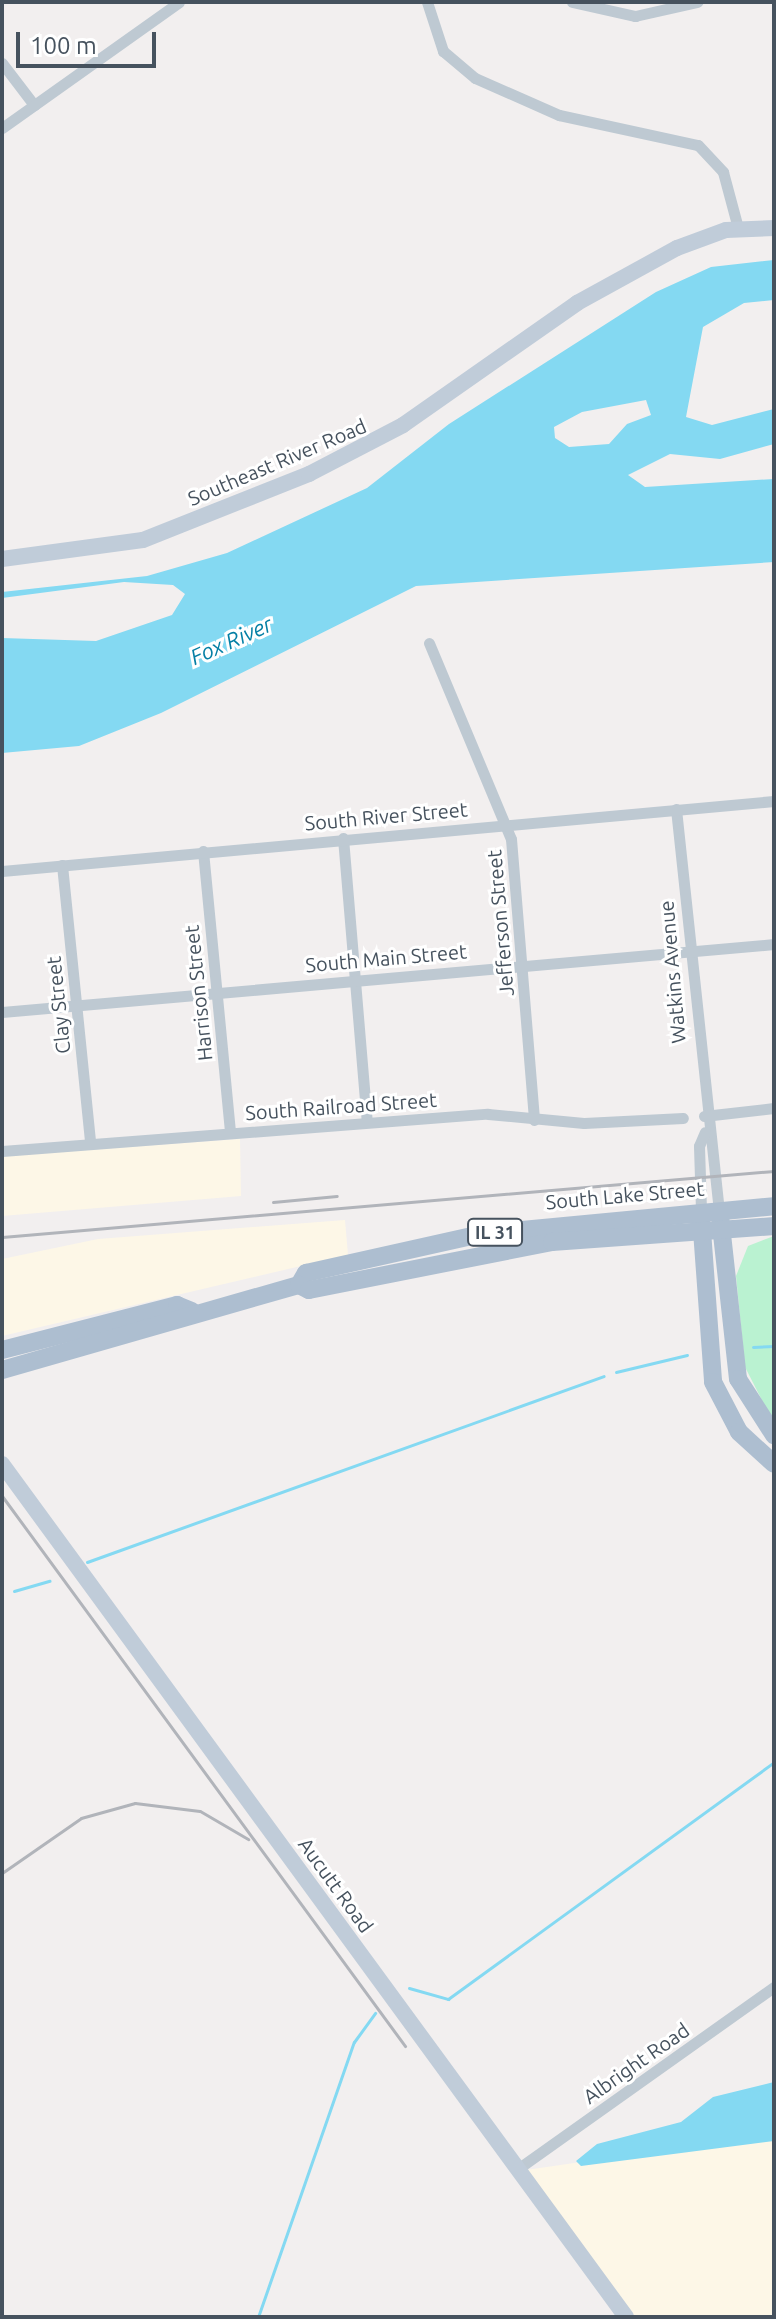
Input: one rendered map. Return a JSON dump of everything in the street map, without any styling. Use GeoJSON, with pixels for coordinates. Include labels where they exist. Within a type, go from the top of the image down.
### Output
{"type":"FeatureCollection","features":[{"type":"Feature","properties":{"kind":"main road","name":"South Lake Street"},"geometry":{"type":"LineString","coordinates":[[3,1371],[176,1323],[192,1311],[299,1285],[309,1290],[509,1247],[710,1219],[774,1206]]}},
{"type":"Feature","properties":{"kind":"main road","name":"South Lake Street"},"geometry":{"type":"LineString","coordinates":[[710,1219],[774,1226]]}},
{"type":"Feature","properties":{"kind":"main road"},"geometry":{"type":"LineString","coordinates":[[710,1219],[737,1373],[758,1419],[774,1435]]}},
{"type":"Feature","properties":{"kind":"main road"},"geometry":{"type":"LineString","coordinates":[[710,1219],[713,1382],[739,1432],[774,1464]]}},
{"type":"Feature","properties":{"kind":"main road","name":"South Lake Street"},"geometry":{"type":"LineString","coordinates":[[2,1350],[177,1305],[192,1311]]}},
{"type":"Feature","properties":{"kind":"street"},"geometry":{"type":"LineString","coordinates":[[2,128],[179,2]]}},
{"type":"Feature","properties":{"kind":"street"},"geometry":{"type":"LineString","coordinates":[[427,2],[443,51],[475,78],[559,115],[698,145],[726,178],[738,228]]}},
{"type":"Feature","properties":{"kind":"street"},"geometry":{"type":"LineString","coordinates":[[572,2],[635,16],[697,2]]}},
{"type":"Feature","properties":{"kind":"street"},"geometry":{"type":"LineString","coordinates":[[2,63],[34,105]]}},
{"type":"Feature","properties":{"kind":"street","name":"Southeast River Road"},"geometry":{"type":"LineString","coordinates":[[2,559],[143,540],[309,474],[479,379],[577,303],[690,241],[738,228],[774,228]]}},
{"type":"Feature","properties":{"kind":"street","name":"Jefferson Street"},"geometry":{"type":"LineString","coordinates":[[429,643],[506,824],[522,965],[534,1120]]}},
{"type":"Feature","properties":{"kind":"street","name":"South River Street"},"geometry":{"type":"LineString","coordinates":[[2,871],[774,801]]}},
{"type":"Feature","properties":{"kind":"street","name":"Watkins Avenue"},"geometry":{"type":"LineString","coordinates":[[676,809],[704,1116],[705,1132],[699,1146],[710,1219]]}},
{"type":"Feature","properties":{"kind":"street"},"geometry":{"type":"LineString","coordinates":[[343,838],[367,1121]]}},
{"type":"Feature","properties":{"kind":"street","name":"Harrison Street"},"geometry":{"type":"LineString","coordinates":[[203,851],[230,1132]]}},
{"type":"Feature","properties":{"kind":"street","name":"Clay Street"},"geometry":{"type":"LineString","coordinates":[[62,865],[90,1143]]}},
{"type":"Feature","properties":{"kind":"street","name":"South Main Street"},"geometry":{"type":"LineString","coordinates":[[2,1012],[774,944]]}},
{"type":"Feature","properties":{"kind":"street"},"geometry":{"type":"LineString","coordinates":[[704,1116],[774,1108]]}},
{"type":"Feature","properties":{"kind":"street","name":"South Railroad Street"},"geometry":{"type":"LineString","coordinates":[[2,1151],[488,1114],[534,1120],[683,1118]]}},
{"type":"Feature","properties":{"kind":"street","name":"Watkins Avenue"},"geometry":{"type":"LineString","coordinates":[[705,1132],[714,1145],[710,1219]]}},
{"type":"Feature","properties":{"kind":"street","name":"Aucutt Road"},"geometry":{"type":"LineString","coordinates":[[2,1464],[626,2317]]}},
{"type":"Feature","properties":{"kind":"street","name":"Albright Road"},"geometry":{"type":"LineString","coordinates":[[519,2168],[774,1987]]}},
{"type":"Feature","properties":{"kind":"shaded area"},"geometry":{"type":"Polygon","coordinates":[[[240,1139],[241,1196],[2,1216],[2,1156],[240,1139]]]}},
{"type":"Feature","properties":{"kind":"shaded area"},"geometry":{"type":"Polygon","coordinates":[[[345,1220],[348,1255],[2,1336],[2,1259],[98,1239],[345,1220]]]}},
{"type":"Feature","properties":{"kind":"shaded area"},"geometry":{"type":"Polygon","coordinates":[[[774,2134],[774,2317],[633,2317],[526,2170],[774,2134]]]}},
{"type":"Feature","properties":{"kind":"green space"},"geometry":{"type":"Polygon","coordinates":[[[774,1236],[774,1424],[745,1367],[736,1276],[748,1246],[774,1236]]]}},
{"type":"Feature","properties":{"kind":"water","name":"Fox River"},"geometry":{"type":"Polygon","coordinates":[[[774,260],[774,300],[744,303],[703,327],[686,417],[712,425],[774,409],[774,444],[720,459],[670,454],[628,475],[645,487],[774,479],[774,562],[416,586],[161,713],[79,746],[2,753],[2,638],[96,641],[172,615],[185,594],[173,585],[124,582],[2,598],[2,592],[147,576],[227,553],[367,488],[449,424],[656,292],[711,267],[774,260]],[[646,400],[582,412],[554,427],[555,438],[569,447],[609,444],[627,424],[651,415],[646,400]]]}},
{"type":"Feature","properties":{"kind":"water"},"geometry":{"type":"Polygon","coordinates":[[[774,2082],[774,2141],[581,2166],[576,2161],[597,2144],[681,2122],[713,2097],[774,2082]]]}},
{"type":"Feature","properties":{"kind":"waterway"},"geometry":{"type":"LineString","coordinates":[[753,1347],[774,1346]]}},
{"type":"Feature","properties":{"kind":"waterway"},"geometry":{"type":"LineString","coordinates":[[616,1372],[687,1355]]}},
{"type":"Feature","properties":{"kind":"waterway"},"geometry":{"type":"LineString","coordinates":[[87,1562],[604,1376]]}},
{"type":"Feature","properties":{"kind":"waterway"},"geometry":{"type":"LineString","coordinates":[[14,1591],[50,1581]]}},
{"type":"Feature","properties":{"kind":"waterway"},"geometry":{"type":"LineString","coordinates":[[409,1988],[448,1999],[774,1762]]}},
{"type":"Feature","properties":{"kind":"waterway"},"geometry":{"type":"LineString","coordinates":[[258,2317],[354,2042],[375,2013]]}},
{"type":"Feature","properties":{"kind":"railway"},"geometry":{"type":"LineString","coordinates":[[2,1237],[774,1171]]}},
{"type":"Feature","properties":{"kind":"railway"},"geometry":{"type":"LineString","coordinates":[[273,1202],[337,1196]]}},
{"type":"Feature","properties":{"kind":"railway"},"geometry":{"type":"LineString","coordinates":[[2,1496],[405,2046]]}},
{"type":"Feature","properties":{"kind":"railway"},"geometry":{"type":"LineString","coordinates":[[2,1873],[81,1818],[135,1803],[200,1811],[248,1839]]}}]}
